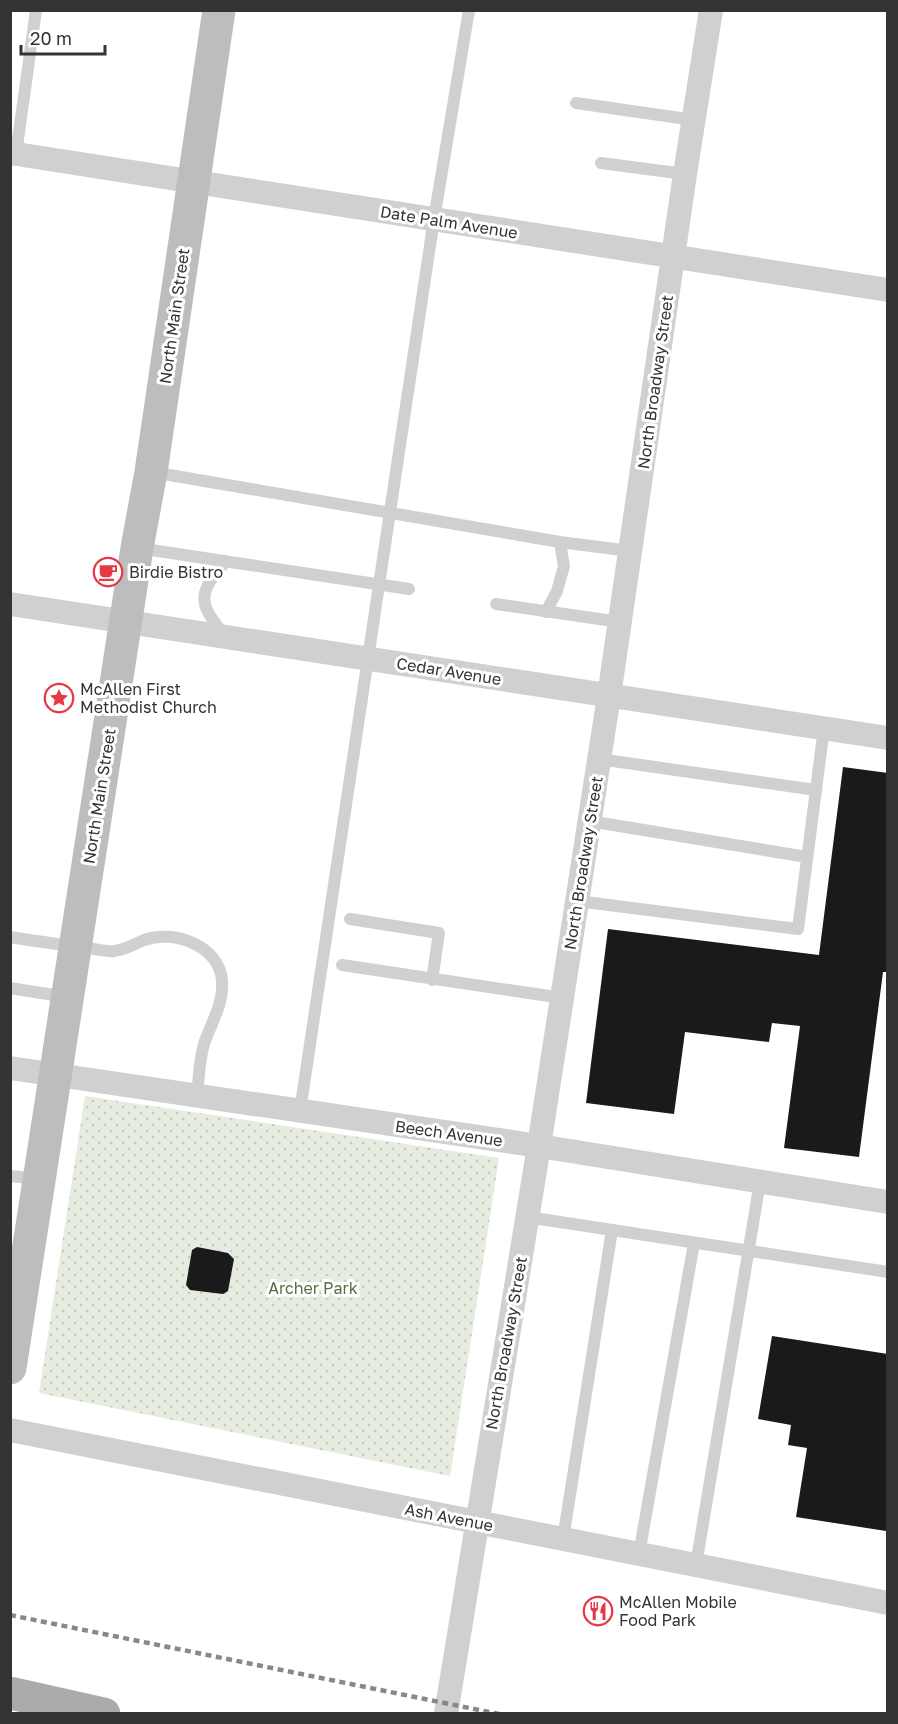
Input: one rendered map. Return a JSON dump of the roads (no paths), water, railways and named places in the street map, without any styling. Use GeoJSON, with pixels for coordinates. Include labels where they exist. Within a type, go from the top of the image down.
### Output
{"type":"FeatureCollection","features":[{"type":"Feature","properties":{"kind":"main road"},"geometry":{"type":"LineString","coordinates":[[10,1693],[104,1713]]}},
{"type":"Feature","properties":{"kind":"street","name":"North Main Street"},"geometry":{"type":"LineString","coordinates":[[11,1362],[25,1177],[56,1075],[125,622],[151,472],[219,10]]}},
{"type":"Feature","properties":{"kind":"street","name":"North Broadway Street"},"geometry":{"type":"LineString","coordinates":[[446,1713],[539,1146],[609,696],[711,10]]}},
{"type":"Feature","properties":{"kind":"street","name":"Date Palm Avenue"},"geometry":{"type":"LineString","coordinates":[[13,153],[888,290]]}},
{"type":"Feature","properties":{"kind":"street","name":"Cedar Avenue"},"geometry":{"type":"LineString","coordinates":[[10,604],[888,738]]}},
{"type":"Feature","properties":{"kind":"street","name":"Beech Avenue"},"geometry":{"type":"LineString","coordinates":[[10,1068],[539,1146],[888,1203]]}},
{"type":"Feature","properties":{"kind":"street","name":"Ash Avenue"},"geometry":{"type":"LineString","coordinates":[[10,1430],[888,1603]]}},
{"type":"Feature","properties":{"kind":"lane"},"geometry":{"type":"LineString","coordinates":[[13,153],[36,10]]}},
{"type":"Feature","properties":{"kind":"lane"},"geometry":{"type":"LineString","coordinates":[[300,1111],[434,219],[469,10]]}},
{"type":"Feature","properties":{"kind":"lane"},"geometry":{"type":"LineString","coordinates":[[576,103],[694,120]]}},
{"type":"Feature","properties":{"kind":"lane"},"geometry":{"type":"LineString","coordinates":[[601,163],[685,174]]}},
{"type":"Feature","properties":{"kind":"lane"},"geometry":{"type":"LineString","coordinates":[[151,472],[560,542],[630,551]]}},
{"type":"Feature","properties":{"kind":"lane"},"geometry":{"type":"LineString","coordinates":[[546,612],[557,591],[564,566],[560,542]]}},
{"type":"Feature","properties":{"kind":"lane"},"geometry":{"type":"LineString","coordinates":[[137,548],[409,589]]}},
{"type":"Feature","properties":{"kind":"lane"},"geometry":{"type":"LineString","coordinates":[[226,561],[208,582],[205,604],[209,616],[227,637]]}},
{"type":"Feature","properties":{"kind":"lane"},"geometry":{"type":"LineString","coordinates":[[496,604],[620,622]]}},
{"type":"Feature","properties":{"kind":"lane"},"geometry":{"type":"LineString","coordinates":[[577,901],[798,929],[824,728]]}},
{"type":"Feature","properties":{"kind":"lane"},"geometry":{"type":"LineString","coordinates":[[599,759],[816,790]]}},
{"type":"Feature","properties":{"kind":"lane"},"geometry":{"type":"LineString","coordinates":[[589,822],[807,857]]}},
{"type":"Feature","properties":{"kind":"lane"},"geometry":{"type":"LineString","coordinates":[[350,919],[439,933],[432,980]]}},
{"type":"Feature","properties":{"kind":"lane"},"geometry":{"type":"LineString","coordinates":[[10,937],[114,951],[134,946],[145,940],[168,938],[190,942],[208,950],[217,964],[222,980],[218,1008],[204,1042],[197,1096]]}},
{"type":"Feature","properties":{"kind":"lane"},"geometry":{"type":"LineString","coordinates":[[342,965],[562,998]]}},
{"type":"Feature","properties":{"kind":"lane"},"geometry":{"type":"LineString","coordinates":[[10,988],[68,997]]}},
{"type":"Feature","properties":{"kind":"lane"},"geometry":{"type":"LineString","coordinates":[[696,1565],[760,1182]]}},
{"type":"Feature","properties":{"kind":"lane"},"geometry":{"type":"LineString","coordinates":[[527,1217],[888,1272]]}},
{"type":"Feature","properties":{"kind":"lane"},"geometry":{"type":"LineString","coordinates":[[563,1539],[612,1230]]}},
{"type":"Feature","properties":{"kind":"lane"},"geometry":{"type":"LineString","coordinates":[[639,1554],[694,1243]]}},
{"type":"Feature","properties":{"kind":"railway"},"geometry":{"type":"LineString","coordinates":[[10,1615],[499,1714]]}},
{"type":"Feature","properties":{"kind":"place","name":"Birdie Bistro"},"geometry":{"type":"Point","coordinates":[108,572]}},
{"type":"Feature","properties":{"kind":"place","name":"McAllen First Methodist Church"},"geometry":{"type":"Point","coordinates":[59,698]}},
{"type":"Feature","properties":{"kind":"place","name":"McAllen Mobile Food Park"},"geometry":{"type":"Point","coordinates":[598,1611]}},
{"type":"Feature","properties":{"kind":"park label","name":"Archer Park"},"geometry":{"type":"Point","coordinates":[313,1288]}}]}
